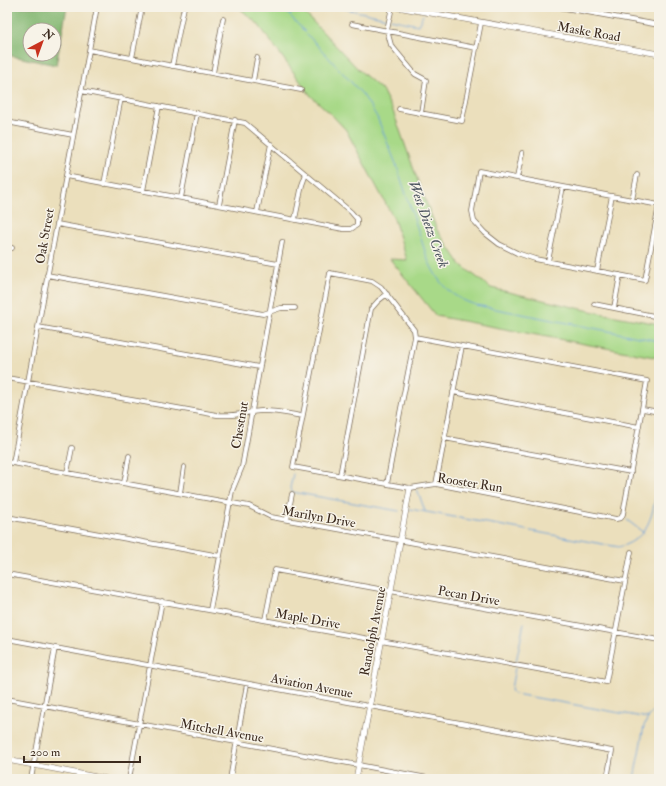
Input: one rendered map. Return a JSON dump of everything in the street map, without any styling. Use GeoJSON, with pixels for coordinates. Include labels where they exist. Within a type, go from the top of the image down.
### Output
{"type":"FeatureCollection","features":[{"type":"Feature","properties":{"kind":"street","name":"Oak Street"},"geometry":{"type":"LineString","coordinates":[[12,463],[97,7]]}},
{"type":"Feature","properties":{"kind":"street"},"geometry":{"type":"LineString","coordinates":[[132,58],[142,7]]}},
{"type":"Feature","properties":{"kind":"street"},"geometry":{"type":"LineString","coordinates":[[172,66],[184,7]]}},
{"type":"Feature","properties":{"kind":"street"},"geometry":{"type":"LineString","coordinates":[[392,7],[387,30],[391,45],[415,74],[426,80],[421,113]]}},
{"type":"Feature","properties":{"kind":"street","name":"Maske Road"},"geometry":{"type":"LineString","coordinates":[[397,7],[659,54]]}},
{"type":"Feature","properties":{"kind":"street"},"geometry":{"type":"LineString","coordinates":[[559,7],[659,25]]}},
{"type":"Feature","properties":{"kind":"street"},"geometry":{"type":"LineString","coordinates":[[213,73],[223,19]]}},
{"type":"Feature","properties":{"kind":"street"},"geometry":{"type":"LineString","coordinates":[[399,109],[462,121],[481,22]]}},
{"type":"Feature","properties":{"kind":"street"},"geometry":{"type":"LineString","coordinates":[[352,24],[476,48]]}},
{"type":"Feature","properties":{"kind":"street"},"geometry":{"type":"LineString","coordinates":[[89,50],[301,90]]}},
{"type":"Feature","properties":{"kind":"street"},"geometry":{"type":"LineString","coordinates":[[253,81],[257,58]]}},
{"type":"Feature","properties":{"kind":"street"},"geometry":{"type":"LineString","coordinates":[[66,176],[343,229],[351,229],[357,225],[357,219],[351,212],[245,122],[81,91]]}},
{"type":"Feature","properties":{"kind":"street"},"geometry":{"type":"LineString","coordinates":[[104,184],[122,98]]}},
{"type":"Feature","properties":{"kind":"street"},"geometry":{"type":"LineString","coordinates":[[143,191],[159,106]]}},
{"type":"Feature","properties":{"kind":"street"},"geometry":{"type":"LineString","coordinates":[[181,198],[197,113]]}},
{"type":"Feature","properties":{"kind":"street"},"geometry":{"type":"LineString","coordinates":[[219,205],[235,120]]}},
{"type":"Feature","properties":{"kind":"street"},"geometry":{"type":"LineString","coordinates":[[7,122],[73,135]]}},
{"type":"Feature","properties":{"kind":"street"},"geometry":{"type":"LineString","coordinates":[[257,212],[271,144]]}},
{"type":"Feature","properties":{"kind":"street"},"geometry":{"type":"LineString","coordinates":[[517,178],[522,153]]}},
{"type":"Feature","properties":{"kind":"street"},"geometry":{"type":"LineString","coordinates":[[479,171],[517,178],[658,205],[658,218],[645,280],[526,256],[508,249],[491,238],[476,224],[473,218],[472,211],[479,171]]}},
{"type":"Feature","properties":{"kind":"street"},"geometry":{"type":"LineString","coordinates":[[295,219],[302,185],[306,174]]}},
{"type":"Feature","properties":{"kind":"street"},"geometry":{"type":"LineString","coordinates":[[632,200],[637,175]]}},
{"type":"Feature","properties":{"kind":"street"},"geometry":{"type":"LineString","coordinates":[[548,261],[563,187]]}},
{"type":"Feature","properties":{"kind":"street"},"geometry":{"type":"LineString","coordinates":[[597,270],[612,196]]}},
{"type":"Feature","properties":{"kind":"street"},"geometry":{"type":"LineString","coordinates":[[57,224],[278,264]]}},
{"type":"Feature","properties":{"kind":"street","name":"Chestnut"},"geometry":{"type":"LineString","coordinates":[[210,610],[233,487],[242,467],[282,242]]}},
{"type":"Feature","properties":{"kind":"street"},"geometry":{"type":"LineString","coordinates":[[7,378],[217,415],[226,416],[251,412],[273,411],[302,416],[330,273],[372,281],[381,287],[411,325],[414,330],[415,337],[387,484]]}},
{"type":"Feature","properties":{"kind":"street"},"geometry":{"type":"LineString","coordinates":[[47,274],[263,314],[281,308],[295,308]]}},
{"type":"Feature","properties":{"kind":"street"},"geometry":{"type":"LineString","coordinates":[[614,308],[620,275]]}},
{"type":"Feature","properties":{"kind":"street"},"geometry":{"type":"LineString","coordinates":[[340,475],[371,309],[386,294]]}},
{"type":"Feature","properties":{"kind":"street"},"geometry":{"type":"LineString","coordinates":[[594,304],[659,317]]}},
{"type":"Feature","properties":{"kind":"street"},"geometry":{"type":"LineString","coordinates":[[38,327],[259,367]]}},
{"type":"Feature","properties":{"kind":"street"},"geometry":{"type":"LineString","coordinates":[[415,337],[647,381],[630,472],[444,438]]}},
{"type":"Feature","properties":{"kind":"street"},"geometry":{"type":"LineString","coordinates":[[436,484],[462,346]]}},
{"type":"Feature","properties":{"kind":"street"},"geometry":{"type":"LineString","coordinates":[[453,392],[639,427]]}},
{"type":"Feature","properties":{"kind":"street"},"geometry":{"type":"LineString","coordinates":[[643,408],[659,412]]}},
{"type":"Feature","properties":{"kind":"street","name":"Rooster Run"},"geometry":{"type":"LineString","coordinates":[[302,416],[293,467],[410,488],[436,484],[616,519],[621,518],[623,514],[630,472]]}},
{"type":"Feature","properties":{"kind":"street"},"geometry":{"type":"LineString","coordinates":[[67,473],[72,448]]}},
{"type":"Feature","properties":{"kind":"street"},"geometry":{"type":"LineString","coordinates":[[124,483],[129,456]]}},
{"type":"Feature","properties":{"kind":"street"},"geometry":{"type":"LineString","coordinates":[[7,462],[12,463]]}},
{"type":"Feature","properties":{"kind":"street","name":"Marilyn Drive"},"geometry":{"type":"LineString","coordinates":[[12,463],[230,502],[249,506],[271,517],[625,581]]}},
{"type":"Feature","properties":{"kind":"street"},"geometry":{"type":"LineString","coordinates":[[180,493],[184,467]]}},
{"type":"Feature","properties":{"kind":"street","name":"Randolph Avenue"},"geometry":{"type":"LineString","coordinates":[[356,779],[410,488]]}},
{"type":"Feature","properties":{"kind":"street"},"geometry":{"type":"LineString","coordinates":[[287,520],[292,494]]}},
{"type":"Feature","properties":{"kind":"street"},"geometry":{"type":"LineString","coordinates":[[7,517],[220,556]]}},
{"type":"Feature","properties":{"kind":"street"},"geometry":{"type":"LineString","coordinates":[[616,632],[631,552]]}},
{"type":"Feature","properties":{"kind":"street","name":"Pecan Drive"},"geometry":{"type":"LineString","coordinates":[[265,620],[275,570],[659,640]]}},
{"type":"Feature","properties":{"kind":"street","name":"Maple Drive"},"geometry":{"type":"LineString","coordinates":[[7,574],[606,682],[616,632]]}},
{"type":"Feature","properties":{"kind":"street"},"geometry":{"type":"LineString","coordinates":[[129,779],[162,602]]}},
{"type":"Feature","properties":{"kind":"street","name":"Aviation Avenue"},"geometry":{"type":"LineString","coordinates":[[7,639],[612,751],[607,779]]}},
{"type":"Feature","properties":{"kind":"street"},"geometry":{"type":"LineString","coordinates":[[31,779],[56,648]]}},
{"type":"Feature","properties":{"kind":"street"},"geometry":{"type":"LineString","coordinates":[[230,779],[247,684]]}},
{"type":"Feature","properties":{"kind":"street","name":"Mitchell Avenue"},"geometry":{"type":"LineString","coordinates":[[7,699],[433,779]]}},
{"type":"Feature","properties":{"kind":"street"},"geometry":{"type":"LineString","coordinates":[[7,760],[108,779]]}},
{"type":"Feature","properties":{"kind":"green space"},"geometry":{"type":"Polygon","coordinates":[[[7,7],[67,7],[62,33],[62,22],[22,22],[22,58],[7,55],[7,7]]]}},
{"type":"Feature","properties":{"kind":"green space"},"geometry":{"type":"Polygon","coordinates":[[[238,7],[299,7],[359,70],[382,90],[393,111],[437,230],[461,265],[491,288],[599,313],[659,324],[659,358],[436,316],[390,259],[407,260],[394,219],[346,130],[311,96],[258,24],[238,7]]]}},
{"type":"Feature","properties":{"kind":"green space"},"geometry":{"type":"Polygon","coordinates":[[[41,62],[57,62],[56,65],[41,62]]]}},
{"type":"Feature","properties":{"kind":"waterway","name":"West Dietz Creek"},"geometry":{"type":"LineString","coordinates":[[282,7],[363,95],[377,117],[396,164],[428,260],[436,276],[452,294],[476,305],[659,341]]}},
{"type":"Feature","properties":{"kind":"waterway"},"geometry":{"type":"LineString","coordinates":[[290,15],[298,7]]}},
{"type":"Feature","properties":{"kind":"waterway"},"geometry":{"type":"LineString","coordinates":[[337,7],[387,18]]}},
{"type":"Feature","properties":{"kind":"waterway"},"geometry":{"type":"LineString","coordinates":[[390,19],[418,25],[423,15]]}},
{"type":"Feature","properties":{"kind":"waterway"},"geometry":{"type":"LineString","coordinates":[[293,474],[290,488],[292,492],[399,511]]}},
{"type":"Feature","properties":{"kind":"waterway"},"geometry":{"type":"LineString","coordinates":[[410,509],[619,547],[631,542],[639,536],[650,520],[659,477]]}},
{"type":"Feature","properties":{"kind":"waterway"},"geometry":{"type":"LineString","coordinates":[[417,489],[425,511]]}},
{"type":"Feature","properties":{"kind":"waterway"},"geometry":{"type":"LineString","coordinates":[[627,520],[644,533]]}},
{"type":"Feature","properties":{"kind":"waterway"},"geometry":{"type":"LineString","coordinates":[[516,662],[524,623]]}},
{"type":"Feature","properties":{"kind":"waterway"},"geometry":{"type":"LineString","coordinates":[[515,668],[511,689],[515,694],[648,718]]}},
{"type":"Feature","properties":{"kind":"waterway"},"geometry":{"type":"LineString","coordinates":[[634,779],[644,726],[650,714],[659,706]]}}]}
